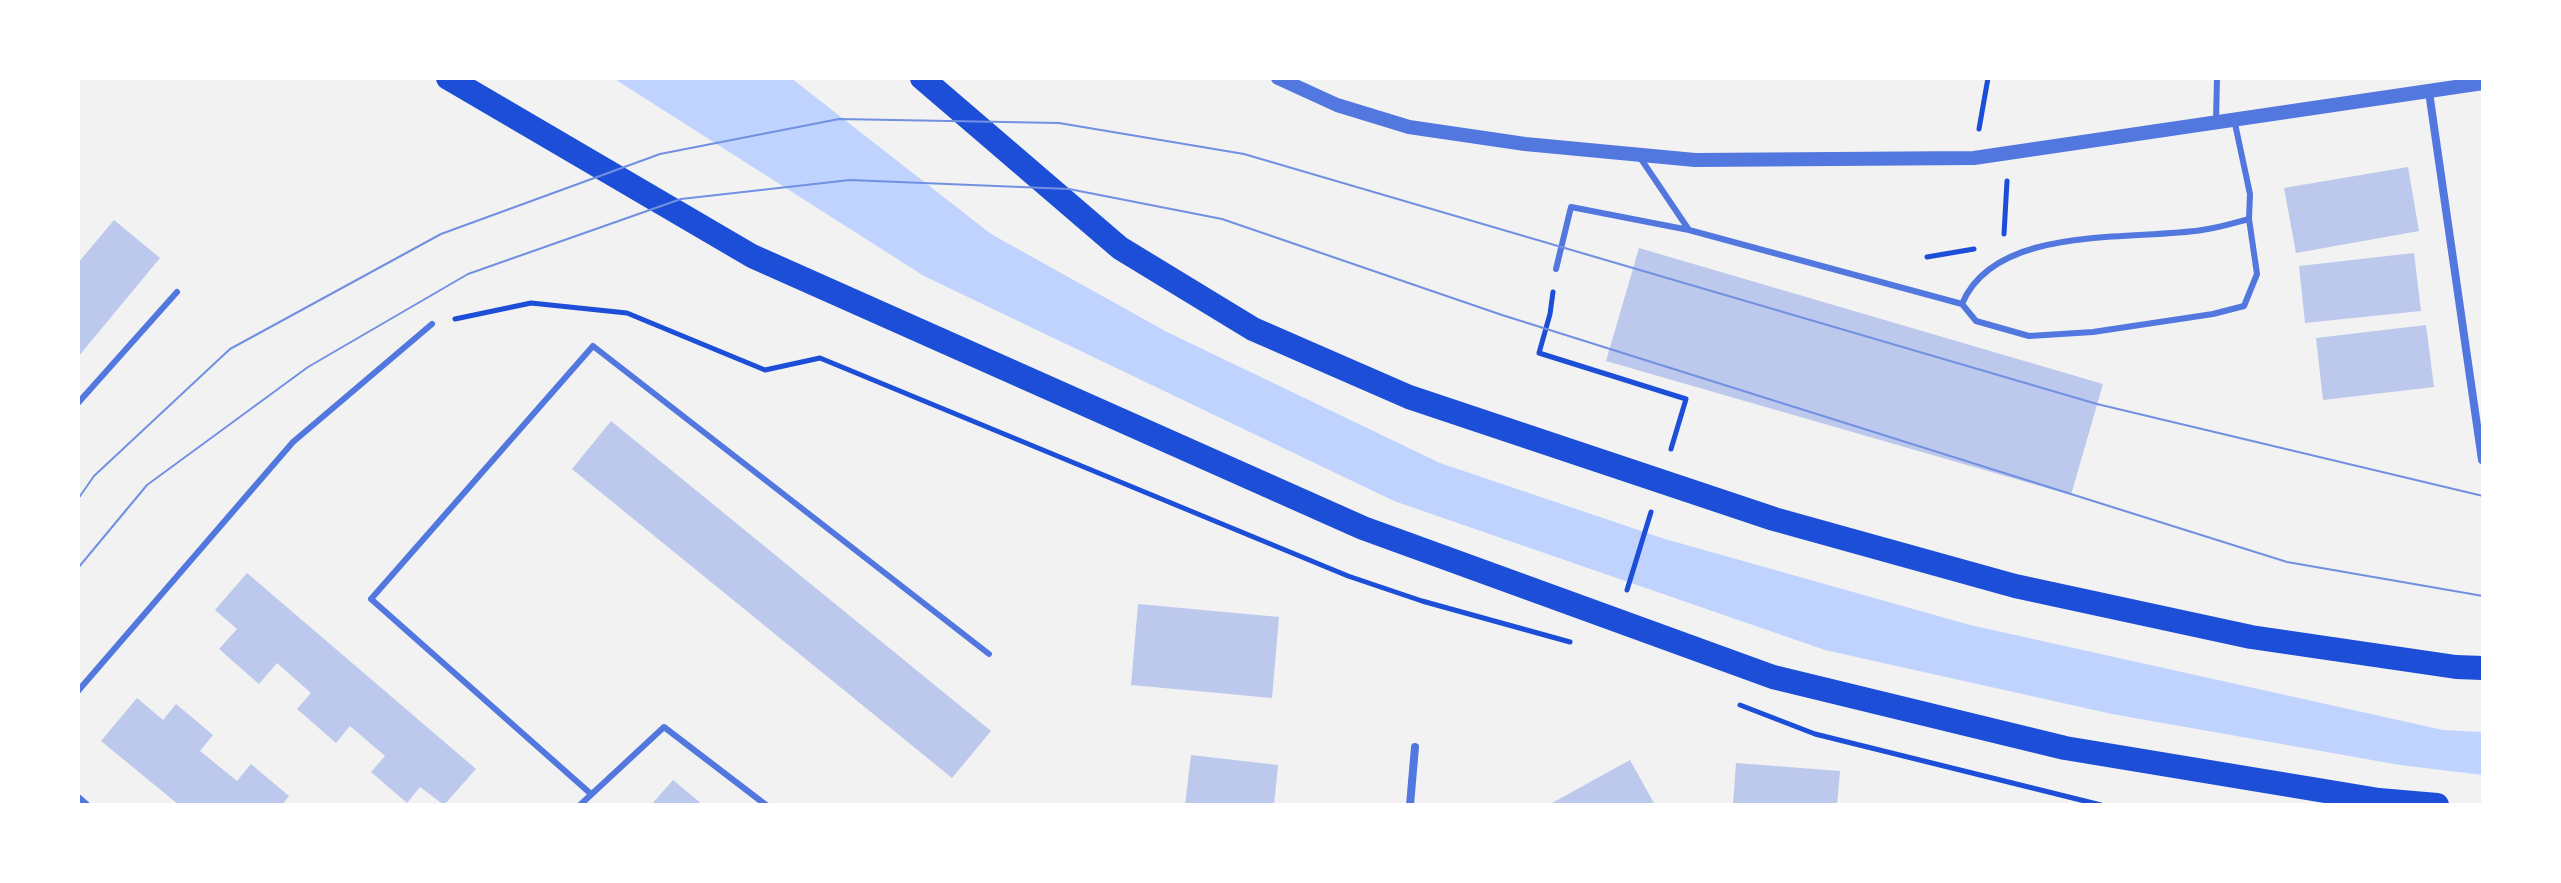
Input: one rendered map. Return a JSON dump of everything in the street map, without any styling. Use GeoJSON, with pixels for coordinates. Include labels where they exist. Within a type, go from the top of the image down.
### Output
{"type":"FeatureCollection","features":[{"type":"Feature","properties":{"kind":"highway"},"geometry":{"type":"LineString","coordinates":[[448,78],[752,256],[1392,538],[1773,677],[2065,748],[2379,800],[2437,805]]}},
{"type":"Feature","properties":{"kind":"highway"},"geometry":{"type":"LineString","coordinates":[[922,78],[1120,248],[1253,329],[1409,397],[1774,519],[2015,586],[2251,637],[2456,667],[2483,668]]}},
{"type":"Feature","properties":{"kind":"street"},"geometry":{"type":"LineString","coordinates":[[1278,78],[1337,105],[1409,127],[1525,144],[1695,160],[1974,158],[2483,83]]}},
{"type":"Feature","properties":{"kind":"street"},"geometry":{"type":"LineString","coordinates":[[2429,92],[2482,460]]}},
{"type":"Feature","properties":{"kind":"street"},"geometry":{"type":"LineString","coordinates":[[1410,805],[1415,747]]}},
{"type":"Feature","properties":{"kind":"street"},"geometry":{"type":"LineString","coordinates":[[78,798],[86,805]]}},
{"type":"Feature","properties":{"kind":"lane"},"geometry":{"type":"LineString","coordinates":[[2216,121],[2217,78]]}},
{"type":"Feature","properties":{"kind":"lane"},"geometry":{"type":"LineString","coordinates":[[1556,269],[1571,207],[1689,230],[1962,304],[1976,321],[2029,336],[2093,332],[2213,314],[2244,306],[2257,274],[2249,219],[2250,194],[2234,119]]}},
{"type":"Feature","properties":{"kind":"lane"},"geometry":{"type":"LineString","coordinates":[[1638,154],[1689,230]]}},
{"type":"Feature","properties":{"kind":"lane"},"geometry":{"type":"LineString","coordinates":[[1962,304],[1968,290],[1985,271],[2010,257],[2053,244],[2202,230],[2249,219]]}},
{"type":"Feature","properties":{"kind":"lane"},"geometry":{"type":"LineString","coordinates":[[78,403],[177,292]]}},
{"type":"Feature","properties":{"kind":"lane"},"geometry":{"type":"LineString","coordinates":[[78,691],[293,442],[432,324]]}},
{"type":"Feature","properties":{"kind":"lane"},"geometry":{"type":"LineString","coordinates":[[591,794],[371,599],[593,346],[989,654]]}},
{"type":"Feature","properties":{"kind":"lane"},"geometry":{"type":"LineString","coordinates":[[580,805],[664,727],[766,805]]}},
{"type":"Feature","properties":{"kind":"path"},"geometry":{"type":"LineString","coordinates":[[1974,158],[1988,78]]}},
{"type":"Feature","properties":{"kind":"path"},"geometry":{"type":"LineString","coordinates":[[1995,240],[2006,233],[2008,152]]}},
{"type":"Feature","properties":{"kind":"path"},"geometry":{"type":"LineString","coordinates":[[1927,257],[1984,247]]}},
{"type":"Feature","properties":{"kind":"path"},"geometry":{"type":"LineString","coordinates":[[432,324],[531,303],[627,313],[765,370],[820,358],[1348,576],[1422,601],[1579,644]]}},
{"type":"Feature","properties":{"kind":"path"},"geometry":{"type":"LineString","coordinates":[[1550,314],[1539,353],[1686,399],[1668,458]]}},
{"type":"Feature","properties":{"kind":"path"},"geometry":{"type":"LineString","coordinates":[[1626,593],[1654,503]]}},
{"type":"Feature","properties":{"kind":"path"},"geometry":{"type":"LineString","coordinates":[[1726,699],[1815,734],[2101,805]]}},
{"type":"Feature","properties":{"kind":"path"},"geometry":{"type":"LineString","coordinates":[[2068,805],[2070,797]]}},
{"type":"Feature","properties":{"kind":"water"},"geometry":{"type":"Polygon","coordinates":[[[613,78],[791,78],[991,234],[1167,332],[1440,463],[1665,539],[1970,625],[2443,730],[2483,732],[2483,775],[2400,765],[2112,714],[1825,650],[1394,501],[924,276],[613,78]]]}},
{"type":"Feature","properties":{"kind":"building"},"geometry":{"type":"Polygon","coordinates":[[[2408,167],[2419,231],[2296,253],[2284,188],[2408,167]]]}},
{"type":"Feature","properties":{"kind":"building"},"geometry":{"type":"Polygon","coordinates":[[[114,220],[160,258],[78,357],[78,263],[114,220]]]}},
{"type":"Feature","properties":{"kind":"building"},"geometry":{"type":"Polygon","coordinates":[[[1639,248],[2103,384],[2071,495],[1606,361],[1639,248]]]}},
{"type":"Feature","properties":{"kind":"building"},"geometry":{"type":"Polygon","coordinates":[[[2414,253],[2421,311],[2305,323],[2299,266],[2414,253]]]}},
{"type":"Feature","properties":{"kind":"building"},"geometry":{"type":"Polygon","coordinates":[[[2426,325],[2434,387],[2323,400],[2316,338],[2426,325]]]}},
{"type":"Feature","properties":{"kind":"building"},"geometry":{"type":"Polygon","coordinates":[[[611,421],[991,731],[952,778],[572,469],[611,421]]]}},
{"type":"Feature","properties":{"kind":"building"},"geometry":{"type":"Polygon","coordinates":[[[247,573],[476,769],[444,805],[420,787],[407,803],[371,772],[385,756],[350,726],[336,743],[297,709],[311,693],[277,663],[259,684],[219,649],[237,629],[215,610],[247,573]]]}},
{"type":"Feature","properties":{"kind":"building"},"geometry":{"type":"Polygon","coordinates":[[[1138,604],[1279,617],[1272,698],[1131,685],[1138,604]]]}},
{"type":"Feature","properties":{"kind":"building"},"geometry":{"type":"Polygon","coordinates":[[[137,698],[163,720],[176,704],[213,735],[200,751],[237,781],[251,764],[289,796],[282,805],[179,805],[101,741],[137,698]]]}},
{"type":"Feature","properties":{"kind":"building"},"geometry":{"type":"Polygon","coordinates":[[[1191,755],[1278,765],[1274,805],[1185,805],[1191,755]]]}},
{"type":"Feature","properties":{"kind":"building"},"geometry":{"type":"Polygon","coordinates":[[[1630,760],[1655,805],[1553,805],[1552,803],[1630,760]]]}},
{"type":"Feature","properties":{"kind":"building"},"geometry":{"type":"Polygon","coordinates":[[[1736,763],[1840,771],[1837,805],[1733,805],[1736,763]]]}},
{"type":"Feature","properties":{"kind":"building"},"geometry":{"type":"Polygon","coordinates":[[[673,780],[703,805],[651,805],[673,780]]]}},
{"type":"Feature","properties":{"kind":"tram line"},"geometry":{"type":"LineString","coordinates":[[78,499],[94,476],[230,349],[441,234],[660,154],[839,119],[1059,123],[1244,154],[2097,404],[2483,496]]}},
{"type":"Feature","properties":{"kind":"tram line"},"geometry":{"type":"LineString","coordinates":[[78,568],[147,485],[308,367],[468,274],[681,199],[850,180],[1069,189],[1222,219],[1502,315],[2287,562],[2483,596]]}}]}
